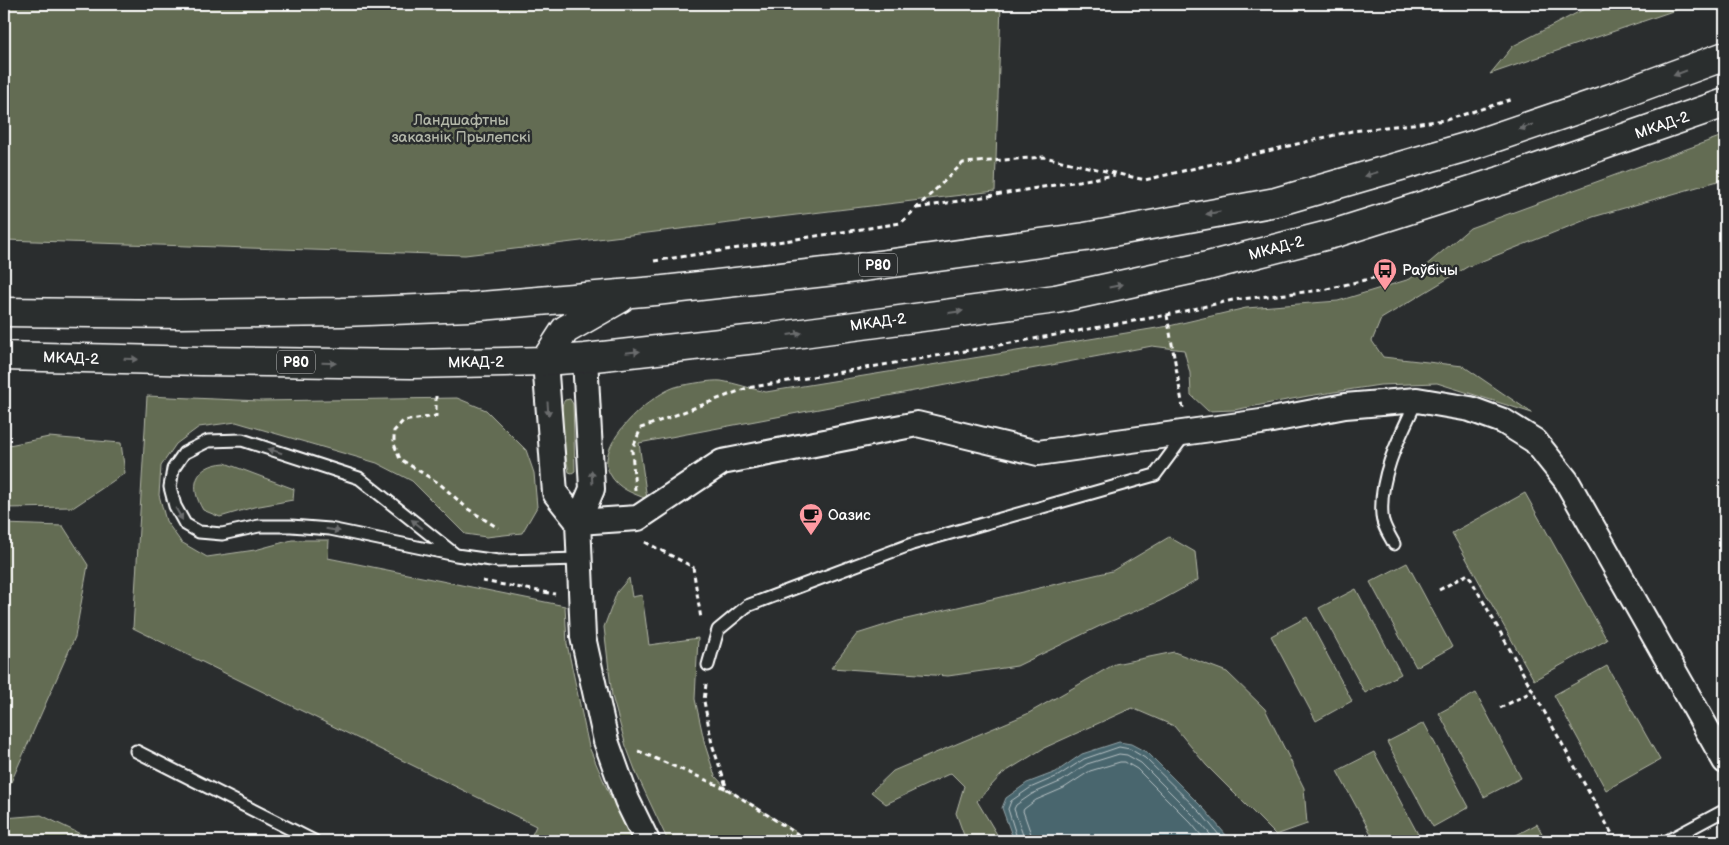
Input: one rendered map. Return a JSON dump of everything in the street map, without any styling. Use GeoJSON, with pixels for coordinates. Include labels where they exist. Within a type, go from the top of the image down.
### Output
{"type":"FeatureCollection","features":[{"type":"Feature","properties":{"kind":"highway","name":"Р80"},"geometry":{"type":"LineString","coordinates":[[4,312],[178,314],[342,312],[501,304],[629,294],[834,271],[1085,237],[1276,202],[1482,142],[1611,98],[1725,56]]}},
{"type":"Feature","properties":{"kind":"highway","name":"МКАД-2"},"geometry":{"type":"LineString","coordinates":[[4,356],[201,362],[412,364],[545,361],[765,338],[1056,298],[1208,266],[1336,233],[1481,187],[1725,103]]}},
{"type":"Feature","properties":{"kind":"highway"},"geometry":{"type":"LineString","coordinates":[[545,361],[565,330],[629,294]]}},
{"type":"Feature","properties":{"kind":"highway"},"geometry":{"type":"LineString","coordinates":[[501,304],[565,330],[585,358]]}},
{"type":"Feature","properties":{"kind":"street"},"geometry":{"type":"LineString","coordinates":[[585,358],[592,489],[578,522],[583,637],[606,741],[626,800],[647,841]]}},
{"type":"Feature","properties":{"kind":"street"},"geometry":{"type":"LineString","coordinates":[[545,361],[555,493],[578,522],[637,528],[722,462],[917,424],[1038,453],[1261,422],[1345,406],[1417,400],[1470,409],[1504,421],[1535,441],[1566,480],[1725,761]]}},
{"type":"Feature","properties":{"kind":"lane"},"geometry":{"type":"LineString","coordinates":[[1394,544],[1382,517],[1383,486],[1394,449],[1417,400]]}},
{"type":"Feature","properties":{"kind":"lane"},"geometry":{"type":"LineString","coordinates":[[708,665],[718,630],[747,606],[912,544],[1155,475],[1187,432]]}},
{"type":"Feature","properties":{"kind":"lane"},"geometry":{"type":"LineString","coordinates":[[456,555],[359,478],[242,440],[208,441],[184,453],[174,469],[170,487],[175,506],[185,524],[199,532],[222,534],[259,526],[320,528],[456,555],[498,561],[580,559]]}},
{"type":"Feature","properties":{"kind":"lane"},"geometry":{"type":"LineString","coordinates":[[136,751],[314,841]]}},
{"type":"Feature","properties":{"kind":"lane"},"geometry":{"type":"LineString","coordinates":[[1667,841],[1725,810]]}},
{"type":"Feature","properties":{"kind":"path"},"geometry":{"type":"LineString","coordinates":[[652,261],[901,223],[963,163],[1044,157],[1145,180],[1352,131],[1446,120],[1519,98]]}},
{"type":"Feature","properties":{"kind":"path"},"geometry":{"type":"LineString","coordinates":[[916,208],[1118,174]]}},
{"type":"Feature","properties":{"kind":"path"},"geometry":{"type":"LineString","coordinates":[[727,789],[712,744],[704,702],[708,665],[693,567],[637,528],[632,450],[641,428],[747,388],[1167,315],[1233,300],[1323,290],[1394,273]]}},
{"type":"Feature","properties":{"kind":"path"},"geometry":{"type":"LineString","coordinates":[[1167,315],[1187,432]]}},
{"type":"Feature","properties":{"kind":"path"},"geometry":{"type":"LineString","coordinates":[[436,396],[436,416],[403,421],[394,431],[394,444],[400,459],[440,484],[468,509],[498,528]]}},
{"type":"Feature","properties":{"kind":"path"},"geometry":{"type":"LineString","coordinates":[[1439,590],[1468,574],[1616,841]]}},
{"type":"Feature","properties":{"kind":"path"},"geometry":{"type":"LineString","coordinates":[[497,584],[558,594]]}},
{"type":"Feature","properties":{"kind":"path"},"geometry":{"type":"LineString","coordinates":[[1500,708],[1533,691]]}},
{"type":"Feature","properties":{"kind":"path"},"geometry":{"type":"LineString","coordinates":[[634,750],[727,789],[808,841]]}},
{"type":"Feature","properties":{"kind":"green space","name":"Ландшафтны заказнік Прылепскі"},"geometry":{"type":"Polygon","coordinates":[[[4,4],[1001,4],[995,191],[465,255],[4,240],[4,4]]]}},
{"type":"Feature","properties":{"kind":"green space"},"geometry":{"type":"Polygon","coordinates":[[[1594,4],[1693,4],[1490,74],[1513,46],[1594,4]]]}},
{"type":"Feature","properties":{"kind":"green space"},"geometry":{"type":"Polygon","coordinates":[[[1725,135],[1725,179],[1593,217],[1467,267],[1381,319],[1372,341],[1383,357],[1463,366],[1532,413],[1437,383],[1380,385],[1234,410],[1208,411],[1191,395],[1190,373],[1184,350],[1152,346],[639,443],[647,499],[621,487],[610,474],[607,462],[610,449],[617,435],[641,408],[668,390],[679,386],[721,381],[766,392],[1169,326],[1246,308],[1338,301],[1410,279],[1470,228],[1725,135]]]}},
{"type":"Feature","properties":{"kind":"green space"},"geometry":{"type":"Polygon","coordinates":[[[147,396],[260,401],[457,398],[486,410],[526,450],[534,473],[537,507],[522,533],[486,537],[465,534],[412,481],[377,463],[236,422],[199,427],[176,444],[161,466],[159,495],[166,521],[181,542],[207,557],[255,550],[292,540],[329,540],[328,558],[565,606],[567,644],[589,747],[611,798],[637,841],[529,841],[536,826],[133,628],[147,396]]]}},
{"type":"Feature","properties":{"kind":"green space"},"geometry":{"type":"Polygon","coordinates":[[[570,399],[573,404],[575,471],[572,473],[569,472],[561,424],[562,406],[565,400],[570,399]]]}},
{"type":"Feature","properties":{"kind":"green space"},"geometry":{"type":"Polygon","coordinates":[[[49,437],[121,443],[125,473],[74,507],[4,508],[4,446],[49,437]]]}},
{"type":"Feature","properties":{"kind":"green space"},"geometry":{"type":"Polygon","coordinates":[[[225,463],[294,489],[293,500],[254,507],[220,517],[203,510],[196,493],[197,479],[207,468],[225,463]]]}},
{"type":"Feature","properties":{"kind":"green space"},"geometry":{"type":"Polygon","coordinates":[[[1525,493],[1607,640],[1534,680],[1452,533],[1525,493]]]}},
{"type":"Feature","properties":{"kind":"green space"},"geometry":{"type":"Polygon","coordinates":[[[4,524],[63,526],[88,565],[75,637],[4,798],[4,524]]]}},
{"type":"Feature","properties":{"kind":"green space"},"geometry":{"type":"Polygon","coordinates":[[[1169,537],[1195,552],[1198,580],[1160,601],[1102,625],[1017,666],[948,676],[831,668],[857,634],[898,621],[1112,571],[1169,537]]]}},
{"type":"Feature","properties":{"kind":"green space"},"geometry":{"type":"Polygon","coordinates":[[[1407,563],[1452,647],[1416,667],[1370,582],[1407,563]]]}},
{"type":"Feature","properties":{"kind":"green space"},"geometry":{"type":"Polygon","coordinates":[[[629,578],[632,597],[642,595],[649,645],[698,638],[695,699],[705,745],[715,776],[727,789],[798,833],[806,841],[668,841],[637,775],[626,746],[612,696],[604,627],[617,592],[629,578]]]}},
{"type":"Feature","properties":{"kind":"green space"},"geometry":{"type":"Polygon","coordinates":[[[1356,589],[1401,674],[1365,693],[1319,608],[1356,589]]]}},
{"type":"Feature","properties":{"kind":"green space"},"geometry":{"type":"Polygon","coordinates":[[[1307,617],[1352,701],[1316,721],[1271,636],[1307,617]]]}},
{"type":"Feature","properties":{"kind":"green space"},"geometry":{"type":"Polygon","coordinates":[[[1174,652],[1227,672],[1265,709],[1304,788],[1307,824],[1276,835],[1206,765],[1174,726],[1132,708],[1044,748],[1002,774],[977,801],[1001,841],[966,841],[956,813],[964,786],[951,773],[886,804],[871,792],[893,771],[1027,714],[1115,664],[1174,652]]]}},
{"type":"Feature","properties":{"kind":"green space"},"geometry":{"type":"Polygon","coordinates":[[[1607,666],[1660,760],[1606,790],[1554,695],[1607,666]]]}},
{"type":"Feature","properties":{"kind":"green space"},"geometry":{"type":"Polygon","coordinates":[[[1476,693],[1521,778],[1484,797],[1439,713],[1476,693]]]}},
{"type":"Feature","properties":{"kind":"green space"},"geometry":{"type":"Polygon","coordinates":[[[1424,723],[1469,807],[1433,827],[1387,742],[1424,723]]]}},
{"type":"Feature","properties":{"kind":"green space"},"geometry":{"type":"Polygon","coordinates":[[[1374,752],[1419,836],[1410,841],[1375,841],[1337,771],[1374,752]]]}},
{"type":"Feature","properties":{"kind":"green space"},"geometry":{"type":"Polygon","coordinates":[[[41,815],[95,841],[4,841],[4,818],[41,815]]]}},
{"type":"Feature","properties":{"kind":"green space"},"geometry":{"type":"Polygon","coordinates":[[[1537,824],[1546,841],[1505,841],[1537,824]]]}},
{"type":"Feature","properties":{"kind":"water"},"geometry":{"type":"Polygon","coordinates":[[[1119,742],[1131,744],[1148,753],[1205,810],[1231,841],[1014,841],[1002,808],[1006,798],[1027,783],[1056,772],[1082,754],[1119,742]]]}},
{"type":"Feature","properties":{"kind":"place","name":"Раўбічы"},"geometry":{"type":"Point","coordinates":[1385,291]}},
{"type":"Feature","properties":{"kind":"place","name":"Оазис"},"geometry":{"type":"Point","coordinates":[811,536]}}]}
